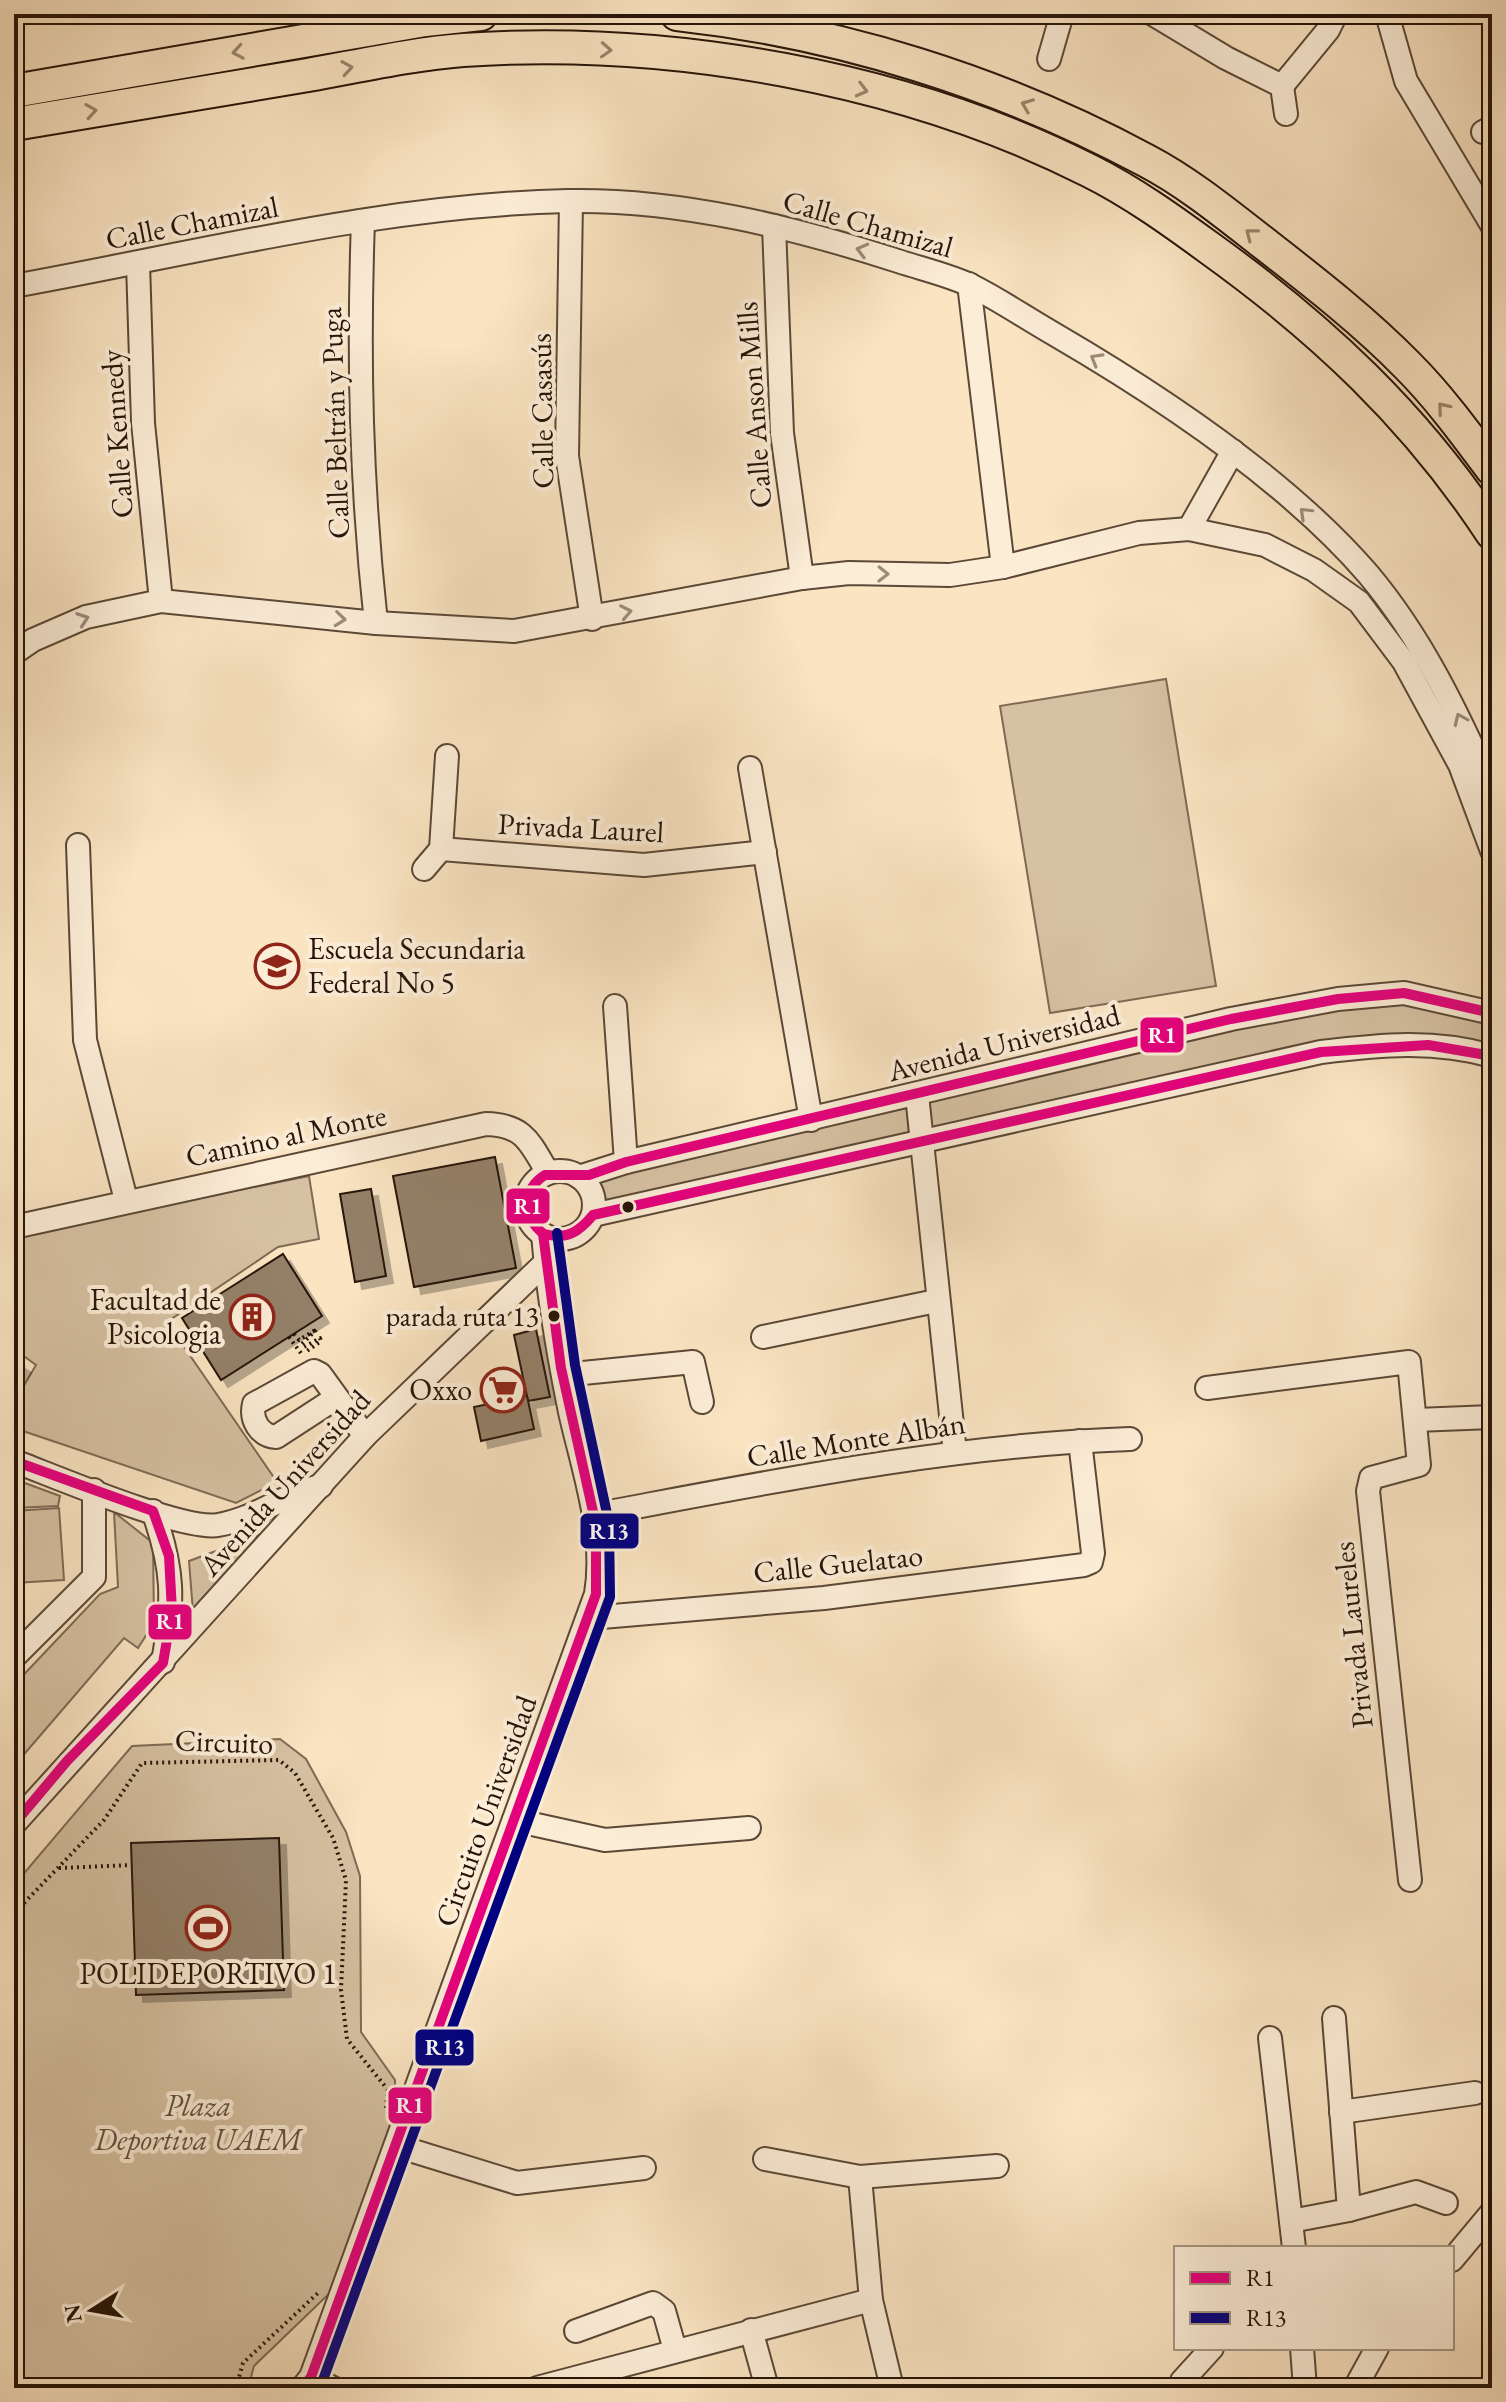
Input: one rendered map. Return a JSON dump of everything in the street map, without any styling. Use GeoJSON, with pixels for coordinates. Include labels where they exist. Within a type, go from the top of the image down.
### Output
{"type":"FeatureCollection","features":[{"type":"Feature","properties":{"kind":"highway"},"geometry":{"type":"LineString","coordinates":[[14,91],[425,20],[481,14]]}},
{"type":"Feature","properties":{"kind":"highway"},"geometry":{"type":"LineString","coordinates":[[677,14],[775,28],[848,44],[1032,106],[1149,162],[1229,216],[1344,308],[1409,366],[1492,469]]}},
{"type":"Feature","properties":{"kind":"highway"},"geometry":{"type":"LineString","coordinates":[[14,124],[424,55],[522,48],[650,52],[715,59],[777,68],[903,100],[996,129],[1092,172],[1166,217],[1264,287],[1353,365],[1416,429],[1492,533]]}},
{"type":"Feature","properties":{"kind":"street"},"geometry":{"type":"LineString","coordinates":[[1049,59],[1062,14]]}},
{"type":"Feature","properties":{"kind":"street"},"geometry":{"type":"LineString","coordinates":[[1153,14],[1226,58],[1282,86]]}},
{"type":"Feature","properties":{"kind":"street"},"geometry":{"type":"LineString","coordinates":[[1286,114],[1282,86],[1328,30],[1336,14]]}},
{"type":"Feature","properties":{"kind":"street"},"geometry":{"type":"LineString","coordinates":[[1387,14],[1406,81],[1492,225]]}},
{"type":"Feature","properties":{"kind":"street","name":"Calle Chamizal"},"geometry":{"type":"LineString","coordinates":[[14,286],[363,221],[498,205],[571,201],[703,212],[774,226],[969,284],[1122,374],[1233,451],[1366,572],[1408,627],[1448,694],[1492,790]]}},
{"type":"Feature","properties":{"kind":"street","name":"Calle Casasús"},"geometry":{"type":"LineString","coordinates":[[571,201],[567,456],[592,619]]}},
{"type":"Feature","properties":{"kind":"street","name":"Calle Beltrán y Puga"},"geometry":{"type":"LineString","coordinates":[[363,221],[358,363],[364,511],[376,623]]}},
{"type":"Feature","properties":{"kind":"street","name":"Calle Anson Mills"},"geometry":{"type":"LineString","coordinates":[[774,226],[782,433],[802,578]]}},
{"type":"Feature","properties":{"kind":"street","name":"Calle Kennedy"},"geometry":{"type":"LineString","coordinates":[[138,263],[143,423],[161,601]]}},
{"type":"Feature","properties":{"kind":"street"},"geometry":{"type":"LineString","coordinates":[[969,284],[1003,567]]}},
{"type":"Feature","properties":{"kind":"street"},"geometry":{"type":"LineString","coordinates":[[1189,529],[1233,451]]}},
{"type":"Feature","properties":{"kind":"street"},"geometry":{"type":"LineString","coordinates":[[14,653],[33,640],[86,617],[161,601],[376,623],[514,631],[802,578],[849,573],[950,575],[1003,567],[1139,533],[1189,529],[1265,545],[1314,570],[1359,602],[1404,662],[1460,765],[1492,851]]}},
{"type":"Feature","properties":{"kind":"street"},"geometry":{"type":"LineString","coordinates":[[424,869],[441,849],[447,756]]}},
{"type":"Feature","properties":{"kind":"street"},"geometry":{"type":"LineString","coordinates":[[750,768],[811,1120]]}},
{"type":"Feature","properties":{"kind":"street"},"geometry":{"type":"LineString","coordinates":[[78,845],[85,1040],[126,1200]]}},
{"type":"Feature","properties":{"kind":"street","name":"Privada Laurel"},"geometry":{"type":"LineString","coordinates":[[441,849],[644,865],[765,852]]}},
{"type":"Feature","properties":{"kind":"street","name":"Avenida Universidad"},"geometry":{"type":"LineString","coordinates":[[579,1177],[626,1162],[1231,1019],[1338,999],[1404,993],[1492,1013]]}},
{"type":"Feature","properties":{"kind":"street"},"geometry":{"type":"LineString","coordinates":[[615,1006],[626,1162]]}},
{"type":"Feature","properties":{"kind":"street"},"geometry":{"type":"LineString","coordinates":[[593,1215],[922,1144],[1321,1052],[1406,1042],[1460,1047],[1492,1056]]}},
{"type":"Feature","properties":{"kind":"street"},"geometry":{"type":"LineString","coordinates":[[917,1095],[936,1301],[955,1453]]}},
{"type":"Feature","properties":{"kind":"street","name":"Camino al Monte"},"geometry":{"type":"LineString","coordinates":[[14,1227],[126,1200],[486,1124],[507,1125],[525,1136],[548,1173]]}},
{"type":"Feature","properties":{"kind":"street"},"geometry":{"type":"LineString","coordinates":[[569,1172],[579,1177],[593,1194],[593,1215],[585,1229],[573,1237],[557,1239],[543,1234],[529,1218],[528,1197],[532,1187],[548,1173],[569,1172]]}},
{"type":"Feature","properties":{"kind":"street","name":"Circuito Universidad"},"geometry":{"type":"LineString","coordinates":[[307,2382],[397,2146],[590,1618],[600,1571],[593,1515],[563,1375],[543,1234]]}},
{"type":"Feature","properties":{"kind":"street","name":"Avenida Universidad"},"geometry":{"type":"LineString","coordinates":[[14,1824],[67,1761],[163,1663],[365,1436],[545,1263]]}},
{"type":"Feature","properties":{"kind":"street"},"geometry":{"type":"LineString","coordinates":[[763,1337],[936,1301]]}},
{"type":"Feature","properties":{"kind":"street"},"geometry":{"type":"LineString","coordinates":[[563,1375],[693,1362],[702,1402]]}},
{"type":"Feature","properties":{"kind":"street"},"geometry":{"type":"LineString","coordinates":[[1207,1388],[1409,1362],[1416,1420],[1492,1417]]}},
{"type":"Feature","properties":{"kind":"street"},"geometry":{"type":"LineString","coordinates":[[336,1398],[365,1436]]}},
{"type":"Feature","properties":{"kind":"street","name":"Privada Laureles"},"geometry":{"type":"LineString","coordinates":[[1410,1880],[1368,1491],[1371,1478],[1419,1465],[1416,1420]]}},
{"type":"Feature","properties":{"kind":"street","name":"Calle Monte Albán"},"geometry":{"type":"LineString","coordinates":[[593,1515],[785,1479],[955,1453],[1130,1439]]}},
{"type":"Feature","properties":{"kind":"street","name":"Calle Guelatao"},"geometry":{"type":"LineString","coordinates":[[590,1618],[824,1598],[1091,1562],[1080,1441]]}},
{"type":"Feature","properties":{"kind":"street"},"geometry":{"type":"LineString","coordinates":[[14,1461],[153,1511],[185,1521],[217,1525],[261,1510],[293,1492],[321,1486]]}},
{"type":"Feature","properties":{"kind":"street"},"geometry":{"type":"LineString","coordinates":[[14,1657],[94,1577],[94,1490]]}},
{"type":"Feature","properties":{"kind":"street"},"geometry":{"type":"LineString","coordinates":[[153,1511],[169,1556],[172,1611],[163,1663]]}},
{"type":"Feature","properties":{"kind":"street"},"geometry":{"type":"LineString","coordinates":[[514,1820],[617,1841],[749,1828]]}},
{"type":"Feature","properties":{"kind":"street"},"geometry":{"type":"LineString","coordinates":[[1334,2018],[1349,2210]]}},
{"type":"Feature","properties":{"kind":"street"},"geometry":{"type":"LineString","coordinates":[[1270,2038],[1294,2246]]}},
{"type":"Feature","properties":{"kind":"street"},"geometry":{"type":"LineString","coordinates":[[1341,2112],[1475,2093]]}},
{"type":"Feature","properties":{"kind":"street"},"geometry":{"type":"LineString","coordinates":[[397,2146],[517,2183],[644,2168]]}},
{"type":"Feature","properties":{"kind":"street"},"geometry":{"type":"LineString","coordinates":[[765,2159],[860,2177],[997,2166]]}},
{"type":"Feature","properties":{"kind":"street"},"geometry":{"type":"LineString","coordinates":[[860,2177],[871,2300],[892,2388]]}},
{"type":"Feature","properties":{"kind":"street"},"geometry":{"type":"LineString","coordinates":[[1291,2221],[1416,2192],[1446,2203]]}},
{"type":"Feature","properties":{"kind":"street"},"geometry":{"type":"LineString","coordinates":[[1454,2258],[1492,2212]]}},
{"type":"Feature","properties":{"kind":"street"},"geometry":{"type":"LineString","coordinates":[[537,2388],[584,2383],[675,2350],[871,2300]]}},
{"type":"Feature","properties":{"kind":"street"},"geometry":{"type":"LineString","coordinates":[[576,2331],[653,2303],[664,2311],[675,2350]]}},
{"type":"Feature","properties":{"kind":"street"},"geometry":{"type":"LineString","coordinates":[[751,2330],[767,2388]]}},
{"type":"Feature","properties":{"kind":"street"},"geometry":{"type":"LineString","coordinates":[[1180,2388],[1182,2381],[1210,2350]]}},
{"type":"Feature","properties":{"kind":"street"},"geometry":{"type":"LineString","coordinates":[[1302,2350],[1305,2388]]}},
{"type":"Feature","properties":{"kind":"street"},"geometry":{"type":"LineString","coordinates":[[1355,2388],[1376,2350]]}},
{"type":"Feature","properties":{"kind":"street"},"geometry":{"type":"LineString","coordinates":[[307,2382],[333,2388]]}},
{"type":"Feature","properties":{"kind":"path"},"geometry":{"type":"LineString","coordinates":[[318,1332],[302,1344],[304,1347],[320,1338],[321,1341],[301,1354],[292,1335],[299,1340],[318,1332]]}},
{"type":"Feature","properties":{"kind":"path","name":"Circuito"},"geometry":{"type":"LineString","coordinates":[[14,1918],[104,1820],[142,1763],[279,1760],[295,1773],[333,1838],[346,1880],[341,1990],[347,2039],[388,2090],[384,2121]]}},
{"type":"Feature","properties":{"kind":"path"},"geometry":{"type":"LineString","coordinates":[[57,1869],[132,1865]]}},
{"type":"Feature","properties":{"kind":"path"},"geometry":{"type":"LineString","coordinates":[[236,2388],[243,2363],[326,2285]]}},
{"type":"Feature","properties":{"kind":"green space"},"geometry":{"type":"Polygon","coordinates":[[[1166,679],[1216,986],[1050,1013],[1000,706],[1166,679]]]}},
{"type":"Feature","properties":{"kind":"green space"},"geometry":{"type":"Polygon","coordinates":[[[1408,1001],[1492,1024],[1492,1049],[1412,1034],[1322,1043],[927,1134],[926,1098],[1313,1010],[1408,1001]]]}},
{"type":"Feature","properties":{"kind":"green space"},"geometry":{"type":"Polygon","coordinates":[[[907,1108],[909,1136],[604,1207],[597,1178],[907,1108]]]}},
{"type":"Feature","properties":{"kind":"green space"},"geometry":{"type":"Polygon","coordinates":[[[309,1176],[319,1239],[278,1247],[167,1322],[277,1482],[236,1503],[14,1428],[14,1403],[36,1365],[14,1349],[14,1235],[309,1176]]]}},
{"type":"Feature","properties":{"kind":"green space"},"geometry":{"type":"Polygon","coordinates":[[[14,1479],[60,1496],[58,1506],[14,1508],[14,1479]]]}},
{"type":"Feature","properties":{"kind":"green space"},"geometry":{"type":"Polygon","coordinates":[[[59,1508],[64,1580],[14,1583],[14,1511],[59,1508]]]}},
{"type":"Feature","properties":{"kind":"green space"},"geometry":{"type":"Polygon","coordinates":[[[114,1512],[153,1543],[154,1623],[138,1648],[124,1638],[14,1766],[14,1728],[24,1713],[14,1702],[14,1685],[100,1594],[118,1587],[114,1512]]]}},
{"type":"Feature","properties":{"kind":"green space"},"geometry":{"type":"Polygon","coordinates":[[[259,1535],[193,1612],[189,1561],[259,1535]]]}},
{"type":"Feature","properties":{"kind":"green space","name":"Plaza Deportiva UAEM"},"geometry":{"type":"Polygon","coordinates":[[[280,1739],[306,1759],[346,1832],[360,1876],[361,2032],[395,2080],[396,2123],[334,2289],[254,2366],[248,2388],[14,2388],[14,1885],[132,1746],[280,1739]]]}},
{"type":"Feature","properties":{"kind":"building"},"geometry":{"type":"Polygon","coordinates":[[[495,1157],[516,1268],[414,1287],[393,1176],[495,1157]]]}},
{"type":"Feature","properties":{"kind":"building"},"geometry":{"type":"Polygon","coordinates":[[[371,1189],[386,1276],[355,1282],[340,1194],[371,1189]]]}},
{"type":"Feature","properties":{"kind":"building","name":"Facultad de Psicologia"},"geometry":{"type":"Polygon","coordinates":[[[283,1254],[322,1316],[221,1380],[182,1318],[283,1254]]]}},
{"type":"Feature","properties":{"kind":"building"},"geometry":{"type":"Polygon","coordinates":[[[536,1329],[550,1397],[528,1401],[514,1335],[536,1329]]]}},
{"type":"Feature","properties":{"kind":"building"},"geometry":{"type":"Polygon","coordinates":[[[14,1359],[24,1366],[14,1380],[14,1359]]]}},
{"type":"Feature","properties":{"kind":"building"},"geometry":{"type":"Polygon","coordinates":[[[527,1396],[534,1429],[481,1441],[474,1407],[527,1396]]]}},
{"type":"Feature","properties":{"kind":"building","name":"POLIDEPORTIVO 1"},"geometry":{"type":"Polygon","coordinates":[[[279,1838],[284,1990],[136,1995],[131,1843],[279,1838]]]}},
{"type":"Feature","properties":{"kind":"transit line","name":"R1"},"geometry":{"type":"LineString","coordinates":[[1492,1013],[1404,993],[1338,999],[1231,1019],[626,1162],[589,1175],[545,1175],[532,1188],[529,1213],[544,1234],[566,1235],[583,1226],[593,1215],[1321,1052],[1428,1045],[1492,1056]]}},
{"type":"Feature","properties":{"kind":"transit line","name":"R13"},"geometry":{"type":"LineString","coordinates":[[320,2388],[610,1597],[609,1523],[575,1365],[557,1233]]}},
{"type":"Feature","properties":{"kind":"transit line","name":"R1"},"geometry":{"type":"LineString","coordinates":[[302,2388],[311,2377],[596,1594],[596,1525],[561,1368],[543,1234]]}},
{"type":"Feature","properties":{"kind":"transit line","name":"R1"},"geometry":{"type":"LineString","coordinates":[[14,1461],[153,1511],[169,1556],[172,1611],[163,1663],[67,1761],[14,1824]]}},
{"type":"Feature","properties":{"kind":"place","name":"Escuela Secundaria Federal No 5"},"geometry":{"type":"Point","coordinates":[277,966]}},
{"type":"Feature","properties":{"kind":"place","name":"parada ruta 13"},"geometry":{"type":"Point","coordinates":[554,1316]}},
{"type":"Feature","properties":{"kind":"place","name":"Facultad de Psicologia"},"geometry":{"type":"Point","coordinates":[252,1317]}},
{"type":"Feature","properties":{"kind":"place","name":"Oxxo"},"geometry":{"type":"Point","coordinates":[503,1390]}},
{"type":"Feature","properties":{"kind":"place","name":"POLIDEPORTIVO 1"},"geometry":{"type":"Point","coordinates":[208,1928]}}]}
